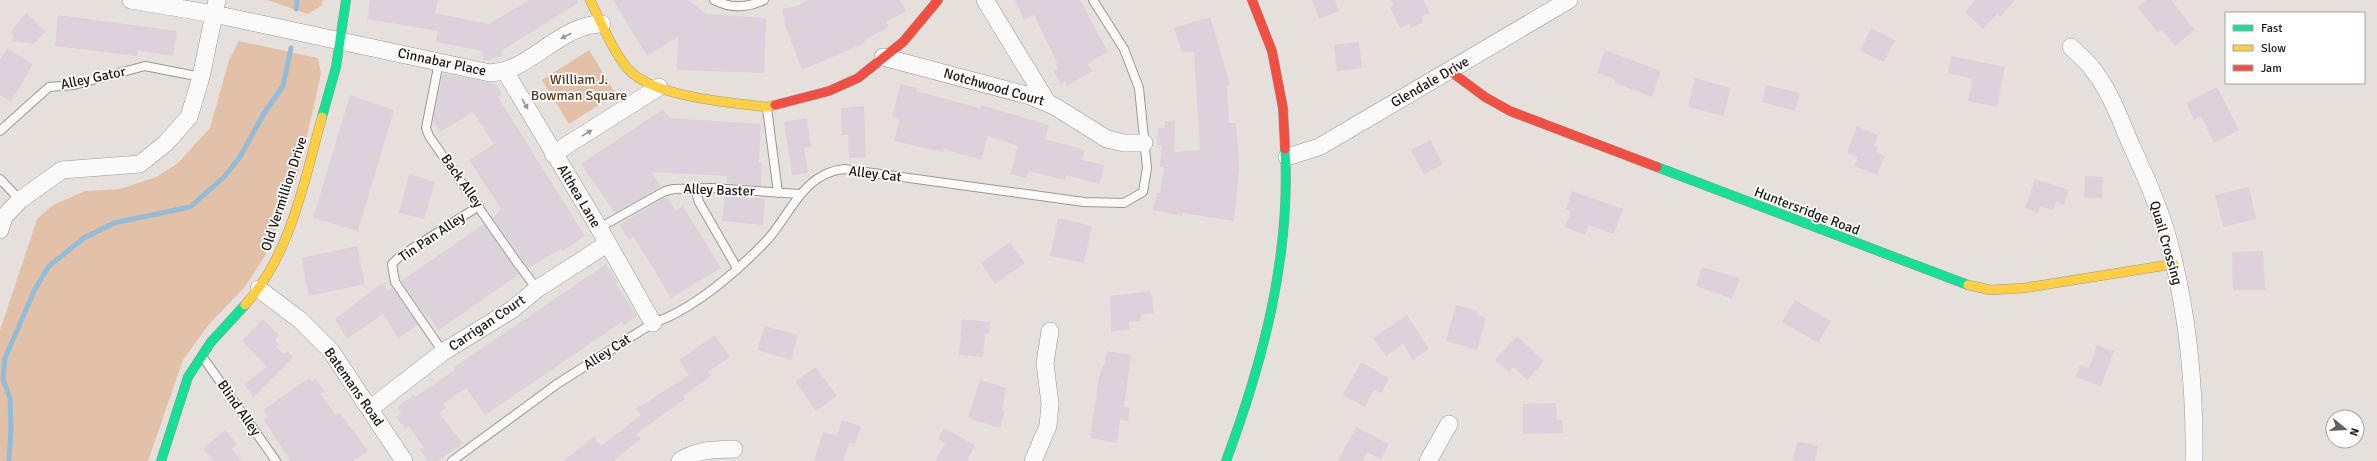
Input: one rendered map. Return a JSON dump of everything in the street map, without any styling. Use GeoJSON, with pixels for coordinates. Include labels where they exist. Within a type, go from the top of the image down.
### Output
{"type":"FeatureCollection","features":[{"type":"Feature","properties":{"kind":"street","name":"Cinnabar Place"},"geometry":{"type":"LineString","coordinates":[[131,0],[215,7],[340,41],[490,74],[515,67],[561,38],[582,28],[602,24]]}},
{"type":"Feature","properties":{"kind":"street","name":"Old Vermillion Drive"},"geometry":{"type":"LineString","coordinates":[[161,461],[188,377],[210,342],[259,290],[277,260],[296,209],[336,67],[346,0]]}},
{"type":"Feature","properties":{"kind":"street"},"geometry":{"type":"LineString","coordinates":[[590,0],[602,24],[628,68],[640,80],[659,87],[709,100],[767,107],[829,91],[858,78],[903,42],[938,0]]}},
{"type":"Feature","properties":{"kind":"street"},"geometry":{"type":"LineString","coordinates":[[985,0],[1047,102]]}},
{"type":"Feature","properties":{"kind":"street"},"geometry":{"type":"LineString","coordinates":[[1226,461],[1254,386],[1271,318],[1280,260],[1287,157],[1274,63],[1252,0]]}},
{"type":"Feature","properties":{"kind":"street","name":"Glendale Drive"},"geometry":{"type":"LineString","coordinates":[[1287,157],[1319,147],[1569,0]]}},
{"type":"Feature","properties":{"kind":"street"},"geometry":{"type":"LineString","coordinates":[[0,230],[4,217],[20,200],[62,170],[140,164],[166,143],[189,117],[201,77],[215,7]]}},
{"type":"Feature","properties":{"kind":"street","name":"Quail Crossing"},"geometry":{"type":"LineString","coordinates":[[2071,47],[2095,71],[2116,110],[2148,182],[2164,227],[2174,264],[2191,367],[2194,397],[2194,461]]}},
{"type":"Feature","properties":{"kind":"street","name":"Notchwood Court"},"geometry":{"type":"LineString","coordinates":[[883,57],[1030,96],[1047,102],[1107,139],[1124,143],[1144,143]]}},
{"type":"Feature","properties":{"kind":"street","name":"Althea Lane"},"geometry":{"type":"LineString","coordinates":[[505,71],[553,154],[599,228],[653,323]]}},
{"type":"Feature","properties":{"kind":"street","name":"Huntersridge Road"},"geometry":{"type":"LineString","coordinates":[[1450,71],[1485,97],[1510,111],[1962,284],[1991,290],[2024,288],[2174,264]]}},
{"type":"Feature","properties":{"kind":"street"},"geometry":{"type":"LineString","coordinates":[[553,154],[659,87]]}},
{"type":"Feature","properties":{"kind":"street","name":"Carrigan Court"},"geometry":{"type":"LineString","coordinates":[[371,408],[443,352],[513,309],[538,289],[607,244]]}},
{"type":"Feature","properties":{"kind":"street","name":"Batemans Road"},"geometry":{"type":"LineString","coordinates":[[259,290],[300,320],[331,352],[371,408],[404,461]]}},
{"type":"Feature","properties":{"kind":"street"},"geometry":{"type":"LineString","coordinates":[[1038,460],[1048,426],[1050,404],[1045,363],[1050,331]]}},
{"type":"Feature","properties":{"kind":"street"},"geometry":{"type":"LineString","coordinates":[[1428,461],[1449,424]]}},
{"type":"Feature","properties":{"kind":"street"},"geometry":{"type":"LineString","coordinates":[[680,461],[695,452],[707,450],[734,450]]}},
{"type":"Feature","properties":{"kind":"lane"},"geometry":{"type":"LineString","coordinates":[[714,0],[732,7],[748,6],[764,0]]}},
{"type":"Feature","properties":{"kind":"lane","name":"Alley Cat"},"geometry":{"type":"LineString","coordinates":[[452,461],[557,384],[653,323],[670,317],[705,294],[737,268],[768,239],[786,216],[800,194],[816,179],[835,170],[844,169],[1024,195],[1084,202],[1124,203],[1143,192],[1147,168],[1139,88],[1133,69],[1124,49],[1093,0]]}},
{"type":"Feature","properties":{"kind":"lane","name":"Back Alley"},"geometry":{"type":"LineString","coordinates":[[439,62],[426,128],[429,136],[516,261],[538,289]]}},
{"type":"Feature","properties":{"kind":"lane","name":"Alley Gator"},"geometry":{"type":"LineString","coordinates":[[0,131],[49,87],[74,85],[145,66],[201,77]]}},
{"type":"Feature","properties":{"kind":"lane"},"geometry":{"type":"LineString","coordinates":[[767,107],[778,193]]}},
{"type":"Feature","properties":{"kind":"lane"},"geometry":{"type":"LineString","coordinates":[[0,178],[20,200]]}},
{"type":"Feature","properties":{"kind":"lane","name":"Alley Baster"},"geometry":{"type":"LineString","coordinates":[[599,228],[665,191],[674,189],[711,188],[800,194]]}},
{"type":"Feature","properties":{"kind":"lane"},"geometry":{"type":"LineString","coordinates":[[696,189],[699,202],[737,268]]}},
{"type":"Feature","properties":{"kind":"lane","name":"Tin Pan Alley"},"geometry":{"type":"LineString","coordinates":[[443,352],[395,282],[392,264],[399,257],[479,206]]}},
{"type":"Feature","properties":{"kind":"lane","name":"Blind Alley"},"geometry":{"type":"LineString","coordinates":[[202,356],[276,461]]}},
{"type":"Feature","properties":{"kind":"green space"},"geometry":{"type":"Polygon","coordinates":[[[267,0],[323,0],[321,6],[308,14],[267,0]]]}},
{"type":"Feature","properties":{"kind":"green space"},"geometry":{"type":"Polygon","coordinates":[[[239,41],[318,58],[321,74],[299,171],[265,256],[244,288],[210,323],[183,360],[148,461],[0,461],[0,330],[37,219],[53,205],[85,191],[120,189],[156,177],[177,164],[210,128],[229,60],[239,41]]]}},
{"type":"Feature","properties":{"kind":"green space","name":"William J. Bowman Square"},"geometry":{"type":"Polygon","coordinates":[[[589,50],[616,94],[569,124],[542,80],[589,50]]]}},
{"type":"Feature","properties":{"kind":"building"},"geometry":{"type":"Polygon","coordinates":[[[370,0],[438,0],[435,13],[489,24],[529,0],[578,0],[578,3],[501,51],[502,56],[483,61],[483,51],[436,42],[438,31],[367,19],[370,0]]]}},
{"type":"Feature","properties":{"kind":"building"},"geometry":{"type":"Polygon","coordinates":[[[613,0],[688,0],[706,14],[766,18],[764,73],[677,70],[678,37],[647,56],[613,0]]]}},
{"type":"Feature","properties":{"kind":"building"},"geometry":{"type":"Polygon","coordinates":[[[808,0],[900,0],[906,11],[886,22],[889,27],[864,40],[865,43],[802,70],[785,25],[782,9],[797,6],[808,0]]]}},
{"type":"Feature","properties":{"kind":"building"},"geometry":{"type":"Polygon","coordinates":[[[1015,0],[1080,0],[1108,52],[1087,64],[1092,71],[1067,86],[1065,82],[1061,84],[1053,71],[1058,68],[1055,64],[1057,63],[1034,15],[1024,20],[1015,0]]]}},
{"type":"Feature","properties":{"kind":"building"},"geometry":{"type":"Polygon","coordinates":[[[1312,0],[1335,0],[1339,11],[1319,19],[1312,0]]]}},
{"type":"Feature","properties":{"kind":"building"},"geometry":{"type":"Polygon","coordinates":[[[1391,0],[1423,0],[1430,13],[1421,17],[1423,22],[1411,28],[1409,24],[1400,28],[1390,8],[1394,6],[1391,0]]]}},
{"type":"Feature","properties":{"kind":"building"},"geometry":{"type":"Polygon","coordinates":[[[1975,0],[2015,0],[2000,17],[1997,14],[1983,29],[1965,12],[1975,0]]]}},
{"type":"Feature","properties":{"kind":"building"},"geometry":{"type":"Polygon","coordinates":[[[2146,0],[2171,0],[2195,30],[2175,46],[2162,30],[2158,33],[2137,7],[2146,0]]]}},
{"type":"Feature","properties":{"kind":"building"},"geometry":{"type":"Polygon","coordinates":[[[26,13],[46,31],[34,44],[12,41],[14,36],[10,32],[26,13]]]}},
{"type":"Feature","properties":{"kind":"building"},"geometry":{"type":"Polygon","coordinates":[[[58,15],[177,31],[173,56],[137,50],[137,56],[55,46],[58,15]]]}},
{"type":"Feature","properties":{"kind":"building"},"geometry":{"type":"Polygon","coordinates":[[[1210,17],[1230,84],[1227,85],[1229,123],[1236,123],[1239,168],[1234,221],[1182,213],[1182,216],[1153,210],[1157,193],[1160,193],[1164,167],[1160,167],[1162,145],[1157,145],[1158,128],[1164,128],[1165,121],[1175,121],[1174,152],[1200,150],[1194,52],[1182,52],[1174,28],[1210,17]]]}},
{"type":"Feature","properties":{"kind":"building"},"geometry":{"type":"Polygon","coordinates":[[[1871,28],[1895,40],[1884,62],[1860,51],[1871,28]]]}},
{"type":"Feature","properties":{"kind":"building"},"geometry":{"type":"Polygon","coordinates":[[[1359,42],[1362,68],[1337,71],[1334,45],[1359,42]]]}},
{"type":"Feature","properties":{"kind":"building"},"geometry":{"type":"Polygon","coordinates":[[[7,48],[33,64],[11,102],[0,95],[0,60],[7,48]]]}},
{"type":"Feature","properties":{"kind":"building"},"geometry":{"type":"Polygon","coordinates":[[[1605,50],[1661,71],[1652,97],[1614,83],[1615,79],[1597,73],[1605,50]]]}},
{"type":"Feature","properties":{"kind":"building"},"geometry":{"type":"Polygon","coordinates":[[[1951,56],[2005,67],[1997,107],[1968,101],[1973,79],[1948,73],[1951,56]]]}},
{"type":"Feature","properties":{"kind":"building"},"geometry":{"type":"Polygon","coordinates":[[[443,73],[496,84],[502,95],[498,97],[585,236],[562,251],[561,249],[528,268],[493,218],[501,209],[469,160],[494,144],[473,112],[440,132],[433,120],[443,73]]]}},
{"type":"Feature","properties":{"kind":"building"},"geometry":{"type":"Polygon","coordinates":[[[1695,78],[1731,88],[1723,116],[1688,107],[1695,78]]]}},
{"type":"Feature","properties":{"kind":"building"},"geometry":{"type":"Polygon","coordinates":[[[901,84],[917,88],[916,91],[980,108],[981,105],[1049,125],[1045,139],[1085,150],[1082,160],[1104,165],[1100,184],[1066,175],[1065,180],[1029,171],[1026,178],[1010,174],[1018,146],[988,136],[981,160],[944,149],[943,152],[894,141],[900,119],[892,116],[901,84]]]}},
{"type":"Feature","properties":{"kind":"building"},"geometry":{"type":"Polygon","coordinates":[[[1766,85],[1800,93],[1795,111],[1762,102],[1766,85]]]}},
{"type":"Feature","properties":{"kind":"building"},"geometry":{"type":"Polygon","coordinates":[[[2217,87],[2239,130],[2214,143],[2201,116],[2194,120],[2186,103],[2217,87]]]}},
{"type":"Feature","properties":{"kind":"building"},"geometry":{"type":"Polygon","coordinates":[[[350,95],[394,110],[358,231],[313,218],[350,95]]]}},
{"type":"Feature","properties":{"kind":"building"},"geometry":{"type":"Polygon","coordinates":[[[864,106],[866,157],[849,158],[848,135],[842,135],[841,108],[864,106]]]}},
{"type":"Feature","properties":{"kind":"building"},"geometry":{"type":"Polygon","coordinates":[[[663,109],[670,118],[761,124],[759,162],[762,163],[761,186],[726,183],[727,176],[652,172],[661,187],[615,213],[581,164],[663,109]]]}},
{"type":"Feature","properties":{"kind":"building"},"geometry":{"type":"Polygon","coordinates":[[[807,118],[811,147],[804,148],[808,173],[792,175],[784,122],[807,118]]]}},
{"type":"Feature","properties":{"kind":"building"},"geometry":{"type":"Polygon","coordinates":[[[1857,126],[1878,135],[1874,146],[1878,147],[1876,153],[1885,156],[1877,175],[1854,166],[1858,157],[1847,153],[1857,126]]]}},
{"type":"Feature","properties":{"kind":"building"},"geometry":{"type":"Polygon","coordinates":[[[1430,140],[1443,164],[1424,175],[1411,150],[1430,140]]]}},
{"type":"Feature","properties":{"kind":"building"},"geometry":{"type":"Polygon","coordinates":[[[409,174],[435,182],[424,219],[399,213],[409,174]]]}},
{"type":"Feature","properties":{"kind":"building"},"geometry":{"type":"Polygon","coordinates":[[[2085,176],[2103,177],[2102,198],[2084,198],[2085,176]]]}},
{"type":"Feature","properties":{"kind":"building"},"geometry":{"type":"Polygon","coordinates":[[[2035,179],[2069,190],[2064,205],[2056,202],[2053,210],[2040,206],[2038,213],[2025,208],[2035,179]]]}},
{"type":"Feature","properties":{"kind":"building"},"geometry":{"type":"Polygon","coordinates":[[[2249,187],[2256,219],[2223,227],[2215,195],[2249,187]]]}},
{"type":"Feature","properties":{"kind":"building"},"geometry":{"type":"Polygon","coordinates":[[[1572,191],[1623,209],[1614,234],[1589,225],[1585,235],[1565,227],[1571,211],[1566,209],[1572,191]]]}},
{"type":"Feature","properties":{"kind":"building"},"geometry":{"type":"Polygon","coordinates":[[[725,194],[765,199],[763,225],[722,221],[725,194]]]}},
{"type":"Feature","properties":{"kind":"building"},"geometry":{"type":"Polygon","coordinates":[[[667,196],[676,211],[683,206],[721,268],[671,298],[634,237],[629,240],[619,225],[667,196]]]}},
{"type":"Feature","properties":{"kind":"building"},"geometry":{"type":"Polygon","coordinates":[[[1058,218],[1092,226],[1084,263],[1050,256],[1058,218]]]}},
{"type":"Feature","properties":{"kind":"building"},"geometry":{"type":"Polygon","coordinates":[[[484,224],[519,274],[439,330],[429,316],[427,318],[401,281],[484,224]]]}},
{"type":"Feature","properties":{"kind":"building"},"geometry":{"type":"Polygon","coordinates":[[[1010,242],[1025,263],[995,284],[981,263],[1010,242]]]}},
{"type":"Feature","properties":{"kind":"building"},"geometry":{"type":"Polygon","coordinates":[[[357,246],[365,284],[309,296],[301,258],[357,246]]]}},
{"type":"Feature","properties":{"kind":"building"},"geometry":{"type":"Polygon","coordinates":[[[2263,251],[2265,290],[2233,290],[2232,252],[2263,251]]]}},
{"type":"Feature","properties":{"kind":"building"},"geometry":{"type":"Polygon","coordinates":[[[606,264],[618,282],[616,284],[637,316],[624,325],[622,322],[485,415],[466,388],[443,404],[446,408],[439,413],[463,443],[437,461],[428,461],[420,450],[423,447],[409,426],[405,429],[396,417],[401,414],[397,407],[414,395],[415,397],[455,370],[453,368],[606,264]]]}},
{"type":"Feature","properties":{"kind":"building"},"geometry":{"type":"Polygon","coordinates":[[[1702,267],[1740,278],[1732,299],[1696,286],[1702,267]]]}},
{"type":"Feature","properties":{"kind":"building"},"geometry":{"type":"Polygon","coordinates":[[[382,283],[388,291],[392,288],[418,325],[398,338],[383,314],[347,339],[335,319],[382,283]]]}},
{"type":"Feature","properties":{"kind":"building"},"geometry":{"type":"Polygon","coordinates":[[[1151,291],[1154,313],[1141,314],[1141,321],[1129,322],[1130,329],[1111,332],[1110,296],[1151,291]]]}},
{"type":"Feature","properties":{"kind":"building"},"geometry":{"type":"Polygon","coordinates":[[[1795,300],[1831,321],[1818,343],[1782,322],[1795,300]]]}},
{"type":"Feature","properties":{"kind":"building"},"geometry":{"type":"Polygon","coordinates":[[[1456,305],[1478,311],[1477,315],[1486,318],[1477,350],[1446,341],[1456,305]]]}},
{"type":"Feature","properties":{"kind":"building"},"geometry":{"type":"Polygon","coordinates":[[[1407,315],[1429,349],[1413,360],[1403,344],[1386,356],[1373,338],[1407,315]]]}},
{"type":"Feature","properties":{"kind":"building"},"geometry":{"type":"Polygon","coordinates":[[[263,319],[279,335],[275,340],[279,344],[276,347],[284,354],[288,351],[293,357],[253,397],[244,384],[267,367],[242,341],[263,319]]]}},
{"type":"Feature","properties":{"kind":"building"},"geometry":{"type":"Polygon","coordinates":[[[962,319],[990,322],[989,334],[985,334],[983,357],[959,355],[962,319]]]}},
{"type":"Feature","properties":{"kind":"building"},"geometry":{"type":"Polygon","coordinates":[[[765,326],[798,335],[791,360],[757,350],[765,326]]]}},
{"type":"Feature","properties":{"kind":"building"},"geometry":{"type":"Polygon","coordinates":[[[715,335],[730,357],[708,372],[711,376],[683,396],[685,399],[636,434],[641,439],[613,461],[563,461],[594,437],[601,446],[641,415],[636,409],[689,375],[679,360],[715,335]]]}},
{"type":"Feature","properties":{"kind":"building"},"geometry":{"type":"Polygon","coordinates":[[[1517,336],[1544,361],[1527,380],[1513,367],[1509,372],[1495,360],[1517,336]]]}},
{"type":"Feature","properties":{"kind":"building"},"geometry":{"type":"Polygon","coordinates":[[[2097,345],[2114,351],[2101,386],[2075,377],[2080,365],[2089,368],[2097,345]]]}},
{"type":"Feature","properties":{"kind":"building"},"geometry":{"type":"Polygon","coordinates":[[[1107,351],[1131,355],[1124,407],[1130,408],[1128,421],[1120,420],[1117,443],[1090,438],[1099,377],[1103,365],[1105,365],[1107,351]]]}},
{"type":"Feature","properties":{"kind":"building"},"geometry":{"type":"Polygon","coordinates":[[[1361,362],[1389,378],[1381,393],[1374,390],[1365,407],[1343,395],[1361,362]]]}},
{"type":"Feature","properties":{"kind":"building"},"geometry":{"type":"Polygon","coordinates":[[[816,367],[837,396],[816,411],[795,381],[816,367]]]}},
{"type":"Feature","properties":{"kind":"building"},"geometry":{"type":"Polygon","coordinates":[[[309,378],[312,382],[316,379],[325,392],[321,394],[336,416],[340,413],[368,451],[353,461],[290,461],[264,420],[268,417],[263,410],[309,378]]]}},
{"type":"Feature","properties":{"kind":"building"},"geometry":{"type":"Polygon","coordinates":[[[980,380],[1006,388],[1002,410],[1005,411],[1000,428],[968,418],[980,380]]]}},
{"type":"Feature","properties":{"kind":"building"},"geometry":{"type":"Polygon","coordinates":[[[1556,403],[1557,420],[1562,420],[1563,433],[1523,434],[1523,404],[1556,403]]]}},
{"type":"Feature","properties":{"kind":"building"},"geometry":{"type":"Polygon","coordinates":[[[842,420],[861,426],[855,444],[849,443],[843,461],[814,461],[823,432],[837,436],[842,420]]]}},
{"type":"Feature","properties":{"kind":"building"},"geometry":{"type":"Polygon","coordinates":[[[1356,427],[1389,444],[1381,460],[1367,452],[1363,461],[1338,461],[1356,427]]]}},
{"type":"Feature","properties":{"kind":"building"},"geometry":{"type":"Polygon","coordinates":[[[944,428],[975,445],[967,461],[935,461],[945,443],[938,439],[944,428]]]}},
{"type":"Feature","properties":{"kind":"building"},"geometry":{"type":"Polygon","coordinates":[[[225,430],[237,444],[232,449],[242,461],[214,461],[203,449],[225,430]]]}},
{"type":"Feature","properties":{"kind":"building"},"geometry":{"type":"Polygon","coordinates":[[[1797,441],[1818,446],[1815,461],[1793,461],[1797,441]]]}},
{"type":"Feature","properties":{"kind":"waterway"},"geometry":{"type":"LineString","coordinates":[[296,9],[297,0]]}},
{"type":"Feature","properties":{"kind":"waterway"},"geometry":{"type":"LineString","coordinates":[[9,461],[11,429],[10,398],[3,379],[5,358],[35,289],[49,266],[84,238],[114,223],[190,207],[224,177],[240,157],[263,115],[283,86],[291,48]]}},
{"type":"Feature","properties":{"kind":"traffic: fast"},"geometry":{"type":"LineString","coordinates":[[322,117],[336,67],[346,0]]}},
{"type":"Feature","properties":{"kind":"traffic: fast"},"geometry":{"type":"LineString","coordinates":[[1226,461],[1252,386],[1272,308],[1284,229],[1286,189],[1285,149]]}},
{"type":"Feature","properties":{"kind":"traffic: fast"},"geometry":{"type":"LineString","coordinates":[[1657,167],[1968,285]]}},
{"type":"Feature","properties":{"kind":"traffic: fast"},"geometry":{"type":"LineString","coordinates":[[161,461],[188,377],[211,342],[245,305]]}},
{"type":"Feature","properties":{"kind":"traffic: slow"},"geometry":{"type":"LineString","coordinates":[[590,0],[617,53],[628,69],[639,79],[655,86],[693,97],[767,107],[775,105]]}},
{"type":"Feature","properties":{"kind":"traffic: slow"},"geometry":{"type":"LineString","coordinates":[[245,305],[261,285],[285,240],[302,192],[322,117]]}},
{"type":"Feature","properties":{"kind":"traffic: slow"},"geometry":{"type":"LineString","coordinates":[[1968,285],[1991,290],[2024,288],[2174,264]]}},
{"type":"Feature","properties":{"kind":"traffic: jam"},"geometry":{"type":"LineString","coordinates":[[775,105],[829,91],[858,78],[903,42],[938,0]]}},
{"type":"Feature","properties":{"kind":"traffic: jam"},"geometry":{"type":"LineString","coordinates":[[1252,0],[1272,51],[1283,108],[1285,149]]}},
{"type":"Feature","properties":{"kind":"traffic: jam"},"geometry":{"type":"LineString","coordinates":[[1450,71],[1485,97],[1510,111],[1657,167]]}}]}
